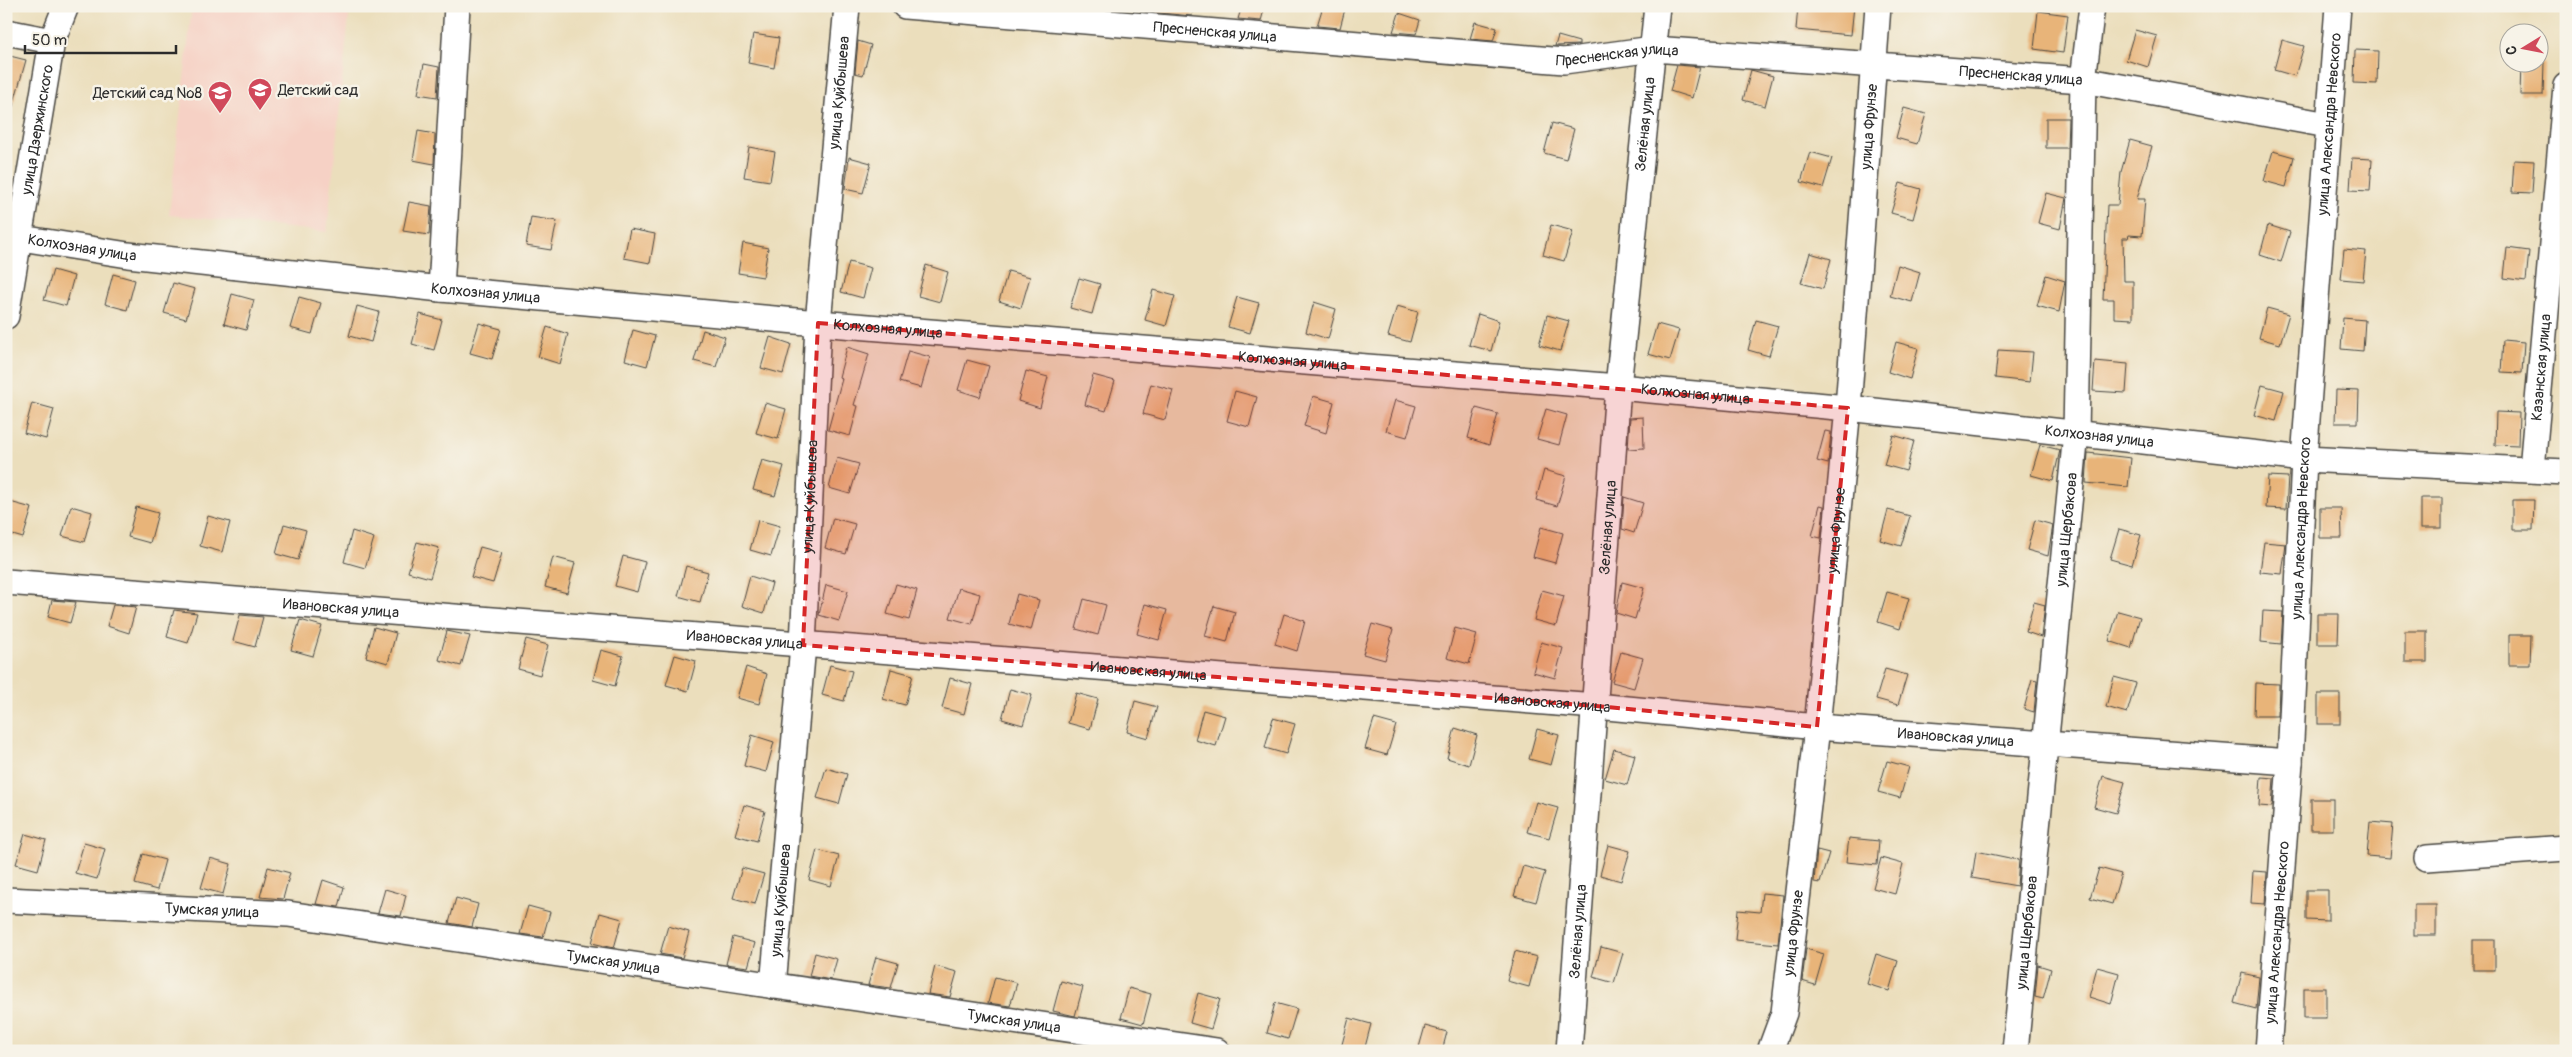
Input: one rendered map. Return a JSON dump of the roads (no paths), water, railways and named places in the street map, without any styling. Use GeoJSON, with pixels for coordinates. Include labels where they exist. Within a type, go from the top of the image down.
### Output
{"type":"FeatureCollection","features":[{"type":"Feature","properties":{"kind":"street","name":"улица Дзержинского"},"geometry":{"type":"LineString","coordinates":[[6,316],[21,238],[52,41],[66,6]]}},
{"type":"Feature","properties":{"kind":"street"},"geometry":{"type":"LineString","coordinates":[[441,289],[457,6]]}},
{"type":"Feature","properties":{"kind":"street","name":"улица Куйбышева"},"geometry":{"type":"LineString","coordinates":[[773,986],[803,645],[818,323],[847,6]]}},
{"type":"Feature","properties":{"kind":"street","name":"Пресненская улица"},"geometry":{"type":"LineString","coordinates":[[905,6],[1564,62],[1653,49],[2083,80],[2328,125]]}},
{"type":"Feature","properties":{"kind":"street","name":"Зелёная улица"},"geometry":{"type":"LineString","coordinates":[[1570,1051],[1618,387],[1657,6]]}},
{"type":"Feature","properties":{"kind":"street","name":"улица Фрунзе"},"geometry":{"type":"LineString","coordinates":[[1770,1051],[1784,1012],[1817,728],[1848,408],[1872,65],[1878,6]]}},
{"type":"Feature","properties":{"kind":"street","name":"улица Щербакова"},"geometry":{"type":"LineString","coordinates":[[2015,1051],[2076,433],[2083,80],[2092,6]]}},
{"type":"Feature","properties":{"kind":"street","name":"улица Александра Невского"},"geometry":{"type":"LineString","coordinates":[[2268,1051],[2290,762],[2304,459],[2338,6]]}},
{"type":"Feature","properties":{"kind":"street"},"geometry":{"type":"LineString","coordinates":[[6,32],[52,41]]}},
{"type":"Feature","properties":{"kind":"street","name":"Казанская улица"},"geometry":{"type":"LineString","coordinates":[[2532,469],[2566,86]]}},
{"type":"Feature","properties":{"kind":"street","name":"Колхозная улица"},"geometry":{"type":"LineString","coordinates":[[21,238],[128,255],[441,289],[818,323],[1618,387],[1848,408],[2304,459],[2566,472]]}},
{"type":"Feature","properties":{"kind":"street","name":"Ивановская улица"},"geometry":{"type":"LineString","coordinates":[[6,582],[1596,706],[1817,728],[2046,746],[2290,762]]}},
{"type":"Feature","properties":{"kind":"street"},"geometry":{"type":"LineString","coordinates":[[2427,858],[2566,848]]}},
{"type":"Feature","properties":{"kind":"street","name":"Тумская улица"},"geometry":{"type":"LineString","coordinates":[[6,900],[288,914],[1217,1051]]}},
{"type":"Feature","properties":{"kind":"place","name":"Детский сад"},"geometry":{"type":"Point","coordinates":[260,111]}},
{"type":"Feature","properties":{"kind":"place","name":"Детский сад №8"},"geometry":{"type":"Point","coordinates":[220,114]}}]}
